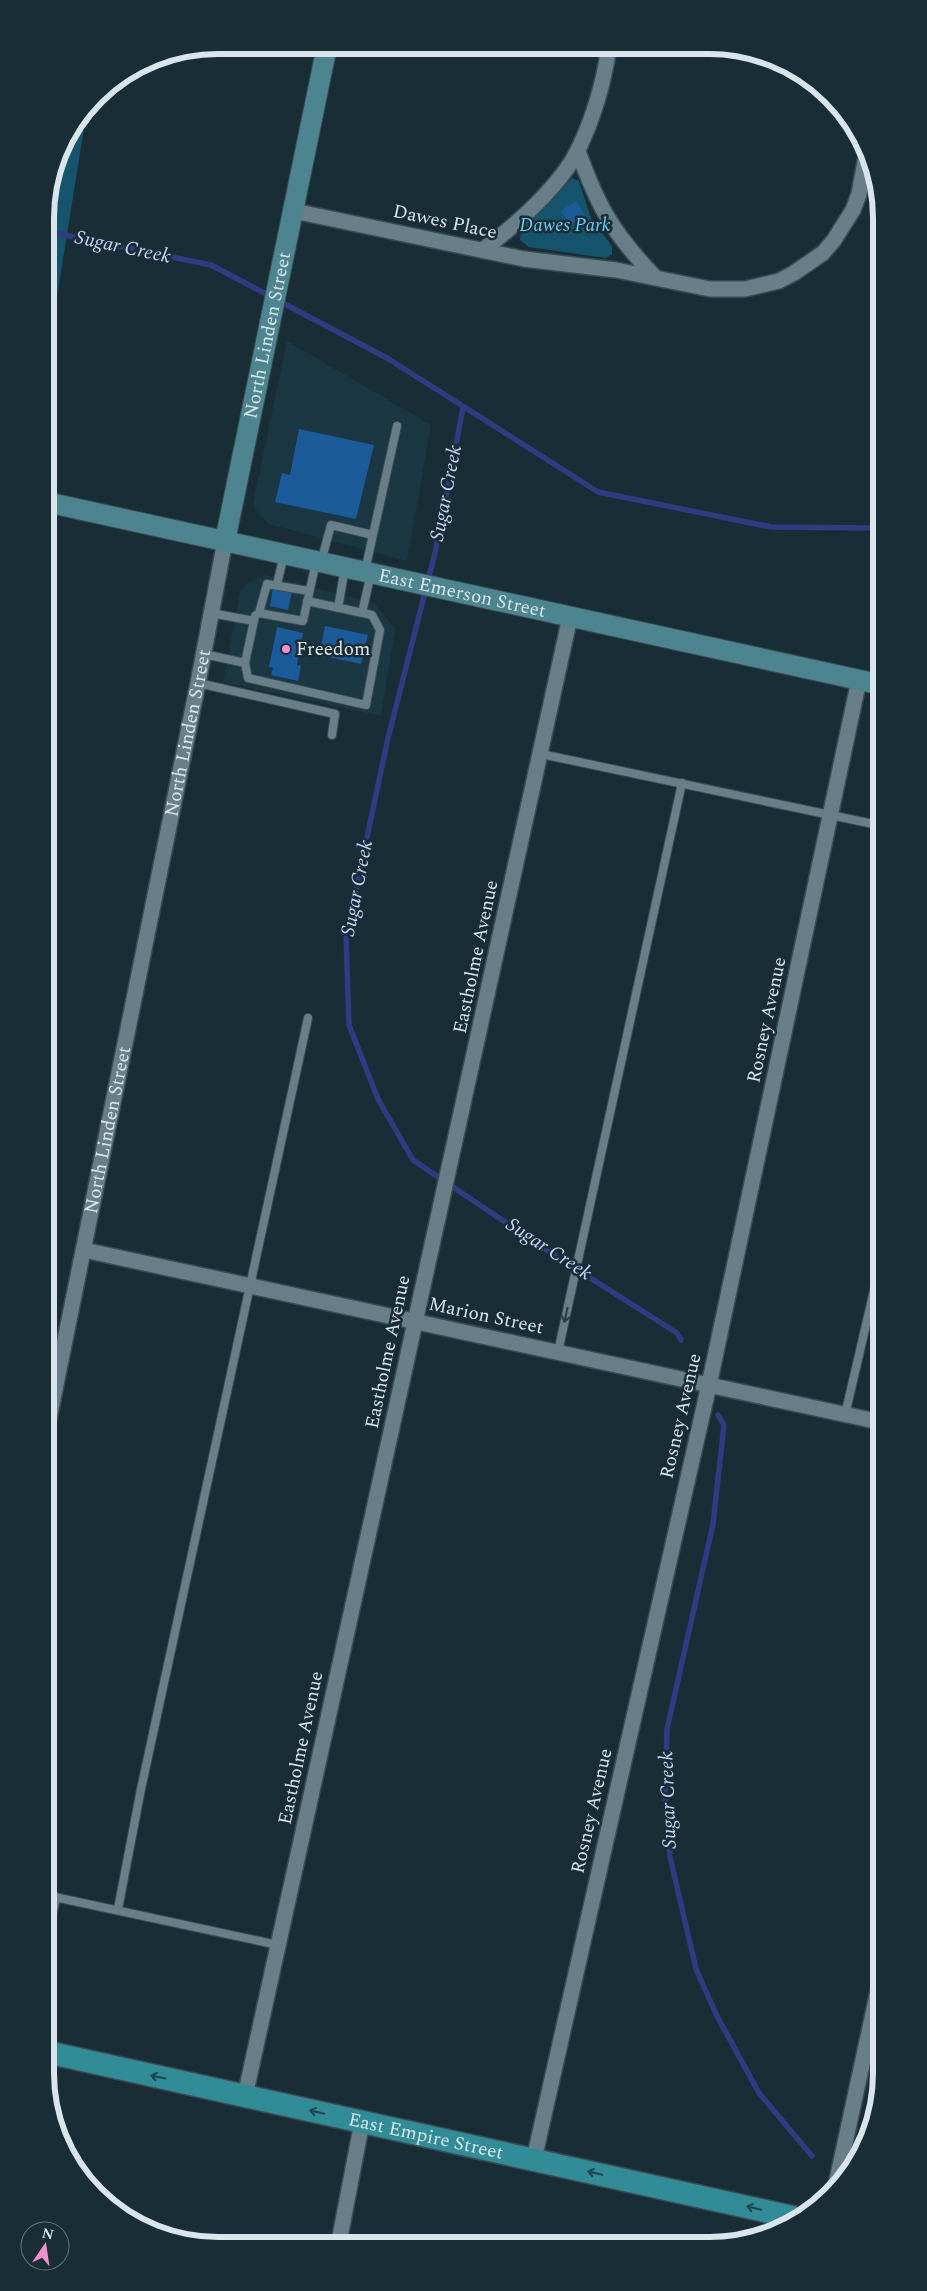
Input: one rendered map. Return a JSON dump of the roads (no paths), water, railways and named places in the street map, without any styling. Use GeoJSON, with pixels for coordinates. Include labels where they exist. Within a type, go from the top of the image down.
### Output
{"type":"FeatureCollection","features":[{"type":"Feature","properties":{"kind":"main road","name":"North Linden Street"},"geometry":{"type":"LineString","coordinates":[[225,541],[325,54]]}},
{"type":"Feature","properties":{"kind":"main road","name":"East Emerson Street"},"geometry":{"type":"LineString","coordinates":[[54,504],[868,682]]}},
{"type":"Feature","properties":{"kind":"main road","name":"East Empire Street"},"geometry":{"type":"LineString","coordinates":[[54,2054],[789,2216]]}},
{"type":"Feature","properties":{"kind":"street"},"geometry":{"type":"LineString","coordinates":[[484,249],[517,224],[560,176],[578,151],[596,102],[607,54]]}},
{"type":"Feature","properties":{"kind":"street"},"geometry":{"type":"LineString","coordinates":[[578,151],[600,207],[616,233],[654,276]]}},
{"type":"Feature","properties":{"kind":"street","name":"Dawes Place"},"geometry":{"type":"LineString","coordinates":[[294,211],[484,249],[524,259],[654,276],[710,289],[728,290],[762,286],[794,273],[823,253],[844,226],[859,194],[864,165]]}},
{"type":"Feature","properties":{"kind":"street","name":"North Linden Street"},"geometry":{"type":"LineString","coordinates":[[54,1395],[204,654],[225,541]]}},
{"type":"Feature","properties":{"kind":"street","name":"Eastholme Avenue"},"geometry":{"type":"LineString","coordinates":[[244,2096],[570,618]]}},
{"type":"Feature","properties":{"kind":"street","name":"Rosney Avenue"},"geometry":{"type":"LineString","coordinates":[[534,2159],[708,1385],[831,815],[868,682]]}},
{"type":"Feature","properties":{"kind":"street","name":"Marion Street"},"geometry":{"type":"LineString","coordinates":[[84,1250],[873,1421]]}},
{"type":"Feature","properties":{"kind":"street"},"geometry":{"type":"LineString","coordinates":[[839,2174],[873,2014]]}},
{"type":"Feature","properties":{"kind":"street"},"geometry":{"type":"LineString","coordinates":[[340,2237],[362,2122]]}},
{"type":"Feature","properties":{"kind":"lane"},"geometry":{"type":"LineString","coordinates":[[338,608],[360,570],[373,535],[397,426]]}},
{"type":"Feature","properties":{"kind":"lane"},"geometry":{"type":"LineString","coordinates":[[259,613],[303,621],[309,591],[331,525],[373,535]]}},
{"type":"Feature","properties":{"kind":"lane"},"geometry":{"type":"LineString","coordinates":[[277,584],[284,554]]}},
{"type":"Feature","properties":{"kind":"lane"},"geometry":{"type":"LineString","coordinates":[[360,570],[362,613]]}},
{"type":"Feature","properties":{"kind":"lane"},"geometry":{"type":"LineString","coordinates":[[307,601],[372,615],[380,630],[366,705],[248,678],[245,663],[254,621],[256,614],[259,613],[265,586],[270,583],[309,591]]}},
{"type":"Feature","properties":{"kind":"lane"},"geometry":{"type":"LineString","coordinates":[[211,613],[254,621]]}},
{"type":"Feature","properties":{"kind":"lane"},"geometry":{"type":"LineString","coordinates":[[204,654],[245,663]]}},
{"type":"Feature","properties":{"kind":"lane"},"geometry":{"type":"LineString","coordinates":[[198,683],[335,714],[332,735]]}},
{"type":"Feature","properties":{"kind":"lane"},"geometry":{"type":"LineString","coordinates":[[541,754],[873,824]]}},
{"type":"Feature","properties":{"kind":"lane"},"geometry":{"type":"LineString","coordinates":[[558,1352],[682,783]]}},
{"type":"Feature","properties":{"kind":"lane"},"geometry":{"type":"LineString","coordinates":[[118,1909],[140,1789],[308,1018]]}},
{"type":"Feature","properties":{"kind":"lane"},"geometry":{"type":"LineString","coordinates":[[845,1415],[873,1295]]}},
{"type":"Feature","properties":{"kind":"lane"},"geometry":{"type":"LineString","coordinates":[[54,1897],[118,1909],[278,1945]]}},
{"type":"Feature","properties":{"kind":"waterway","name":"Sugar Creek"},"geometry":{"type":"LineString","coordinates":[[54,233],[211,265],[270,296]]}},
{"type":"Feature","properties":{"kind":"waterway","name":"Sugar Creek"},"geometry":{"type":"LineString","coordinates":[[279,301],[387,358],[598,492],[771,527],[873,528]]}},
{"type":"Feature","properties":{"kind":"waterway","name":"Sugar Creek"},"geometry":{"type":"LineString","coordinates":[[463,408],[435,553],[388,738],[346,937],[349,1025],[378,1099],[413,1160],[551,1253],[677,1333],[681,1340]]}},
{"type":"Feature","properties":{"kind":"waterway","name":"Sugar Creek"},"geometry":{"type":"LineString","coordinates":[[718,1415],[724,1425],[713,1524],[667,1729],[665,1790],[670,1857],[696,1969],[717,2016],[759,2093],[812,2156]]}},
{"type":"Feature","properties":{"kind":"place","name":"Freedom"},"geometry":{"type":"Point","coordinates":[286,649]}},
{"type":"Feature","properties":{"kind":"park label","name":"Dawes Park"},"geometry":{"type":"Point","coordinates":[565,225]}}]}
